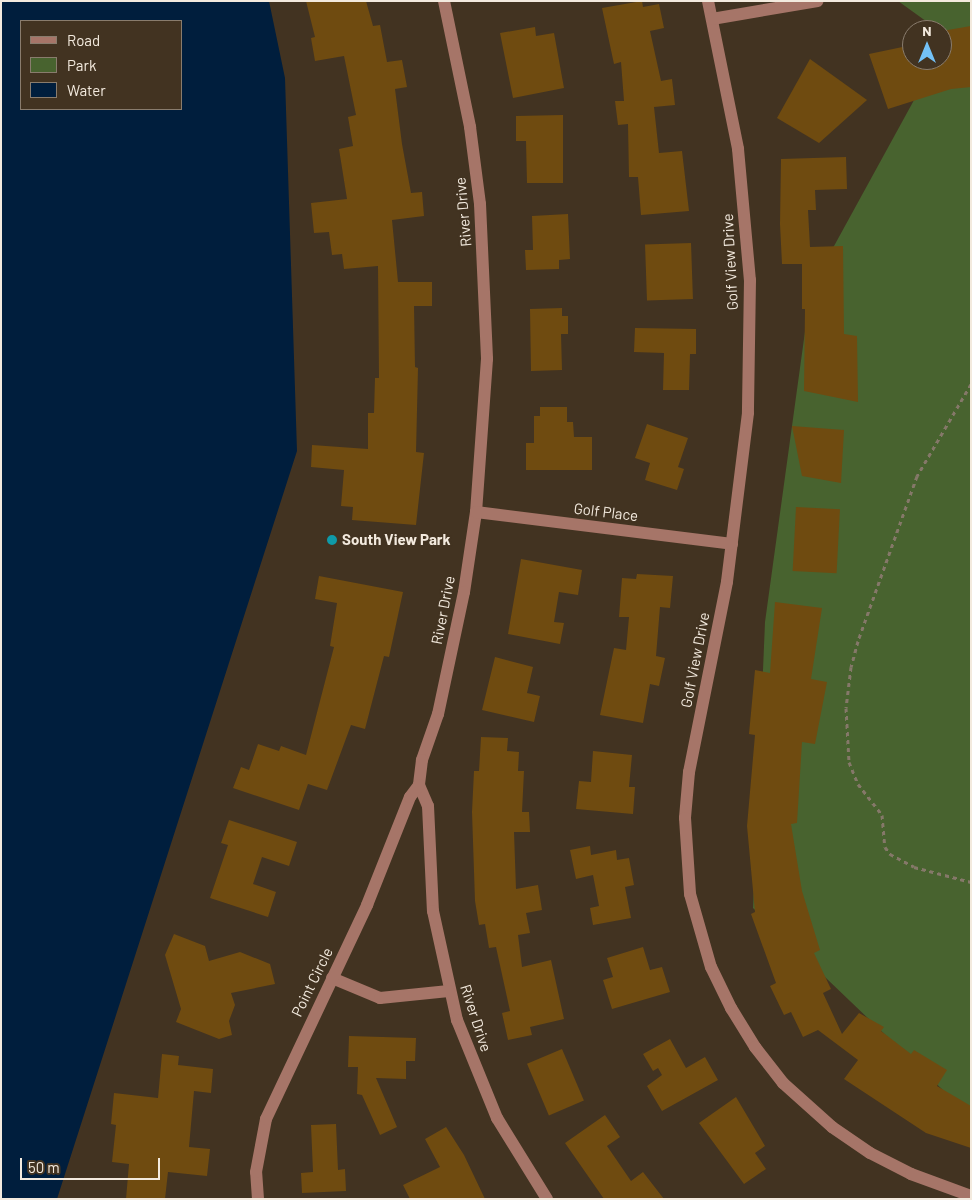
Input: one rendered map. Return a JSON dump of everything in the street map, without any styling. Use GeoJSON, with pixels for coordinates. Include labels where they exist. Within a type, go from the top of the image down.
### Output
{"type":"FeatureCollection","features":[{"type":"Feature","properties":{"kind":"street","name":"River Drive"},"geometry":{"type":"LineString","coordinates":[[444,1],[470,127],[486,282],[487,360],[476,512],[464,592],[438,714],[422,760],[419,785],[428,806],[433,911],[449,991],[475,1070],[497,1118],[547,1199]]}},
{"type":"Feature","properties":{"kind":"street","name":"Golf View Drive"},"geometry":{"type":"LineString","coordinates":[[708,1],[738,149],[750,280],[748,413],[732,544],[712,665],[689,772],[685,818],[690,894],[711,967],[730,1008],[755,1047],[809,1108],[870,1153],[911,1174],[971,1196]]}},
{"type":"Feature","properties":{"kind":"street"},"geometry":{"type":"LineString","coordinates":[[712,19],[817,1]]}},
{"type":"Feature","properties":{"kind":"street","name":"Golf Place"},"geometry":{"type":"LineString","coordinates":[[476,512],[732,544]]}},
{"type":"Feature","properties":{"kind":"street","name":"Point Circle"},"geometry":{"type":"LineString","coordinates":[[258,1199],[256,1172],[266,1119],[367,905],[410,797],[419,785]]}},
{"type":"Feature","properties":{"kind":"street"},"geometry":{"type":"LineString","coordinates":[[332,978],[380,998],[449,991]]}},
{"type":"Feature","properties":{"kind":"path"},"geometry":{"type":"LineString","coordinates":[[971,384],[917,476],[858,640],[851,667],[846,708],[849,762],[858,784],[882,815],[886,847],[890,854],[914,867],[971,882]]}},
{"type":"Feature","properties":{"kind":"green space"},"geometry":{"type":"Polygon","coordinates":[[[898,1],[971,1],[971,1117],[753,908],[765,622],[811,288],[931,70],[952,70],[952,20],[924,20],[898,1]]]}},
{"type":"Feature","properties":{"kind":"water"},"geometry":{"type":"Polygon","coordinates":[[[1,1],[269,1],[285,78],[297,451],[57,1199],[1,1199],[1,1]]]}},
{"type":"Feature","properties":{"kind":"building"},"geometry":{"type":"Polygon","coordinates":[[[306,1],[366,1],[373,26],[380,25],[387,62],[402,60],[407,87],[395,89],[402,144],[411,193],[422,192],[424,216],[392,220],[398,282],[432,282],[432,306],[414,306],[415,367],[418,368],[416,452],[424,453],[416,525],[352,520],[353,507],[341,506],[344,470],[311,467],[312,445],[368,449],[368,413],[374,413],[375,378],[379,378],[378,266],[344,269],[342,254],[332,255],[329,232],[314,233],[311,203],[347,199],[339,149],[353,146],[348,117],[356,115],[344,56],[315,61],[311,38],[315,37],[306,1]]]}},
{"type":"Feature","properties":{"kind":"building"},"geometry":{"type":"Polygon","coordinates":[[[642,1],[643,7],[659,4],[664,28],[650,31],[661,81],[672,79],[675,105],[654,107],[659,153],[682,151],[689,211],[641,215],[638,177],[629,177],[628,124],[618,125],[615,101],[624,101],[621,62],[614,64],[602,8],[642,1]]]}},
{"type":"Feature","properties":{"kind":"building"},"geometry":{"type":"Polygon","coordinates":[[[971,26],[971,87],[951,89],[888,109],[869,54],[902,47],[902,70],[952,70],[952,29],[971,26]]]}},
{"type":"Feature","properties":{"kind":"building"},"geometry":{"type":"Polygon","coordinates":[[[535,27],[536,36],[554,33],[564,88],[513,98],[500,33],[535,27]]]}},
{"type":"Feature","properties":{"kind":"building"},"geometry":{"type":"Polygon","coordinates":[[[810,59],[867,100],[819,143],[777,118],[810,59]]]}},
{"type":"Feature","properties":{"kind":"building"},"geometry":{"type":"Polygon","coordinates":[[[563,115],[563,183],[527,183],[526,141],[516,141],[516,116],[563,115]]]}},
{"type":"Feature","properties":{"kind":"building"},"geometry":{"type":"Polygon","coordinates":[[[846,157],[847,189],[815,190],[816,210],[808,210],[810,247],[843,246],[844,334],[857,336],[858,402],[804,391],[805,309],[802,309],[802,264],[782,264],[780,224],[781,159],[846,157]]]}},
{"type":"Feature","properties":{"kind":"building"},"geometry":{"type":"Polygon","coordinates":[[[568,214],[570,259],[559,260],[559,269],[526,270],[525,250],[533,250],[532,216],[568,214]]]}},
{"type":"Feature","properties":{"kind":"building"},"geometry":{"type":"Polygon","coordinates":[[[691,243],[693,299],[647,301],[645,245],[691,243]]]}},
{"type":"Feature","properties":{"kind":"building"},"geometry":{"type":"Polygon","coordinates":[[[562,308],[562,316],[568,316],[568,334],[561,334],[562,370],[531,371],[530,309],[562,308]]]}},
{"type":"Feature","properties":{"kind":"building"},"geometry":{"type":"Polygon","coordinates":[[[635,328],[696,329],[696,354],[690,354],[689,390],[663,390],[664,353],[634,352],[635,328]]]}},
{"type":"Feature","properties":{"kind":"building"},"geometry":{"type":"Polygon","coordinates":[[[540,407],[567,407],[567,422],[573,422],[574,437],[592,437],[592,470],[526,470],[526,443],[534,443],[534,416],[540,416],[540,407]]]}},
{"type":"Feature","properties":{"kind":"building"},"geometry":{"type":"Polygon","coordinates":[[[647,424],[688,438],[678,467],[684,469],[677,490],[645,480],[650,463],[635,458],[647,424]]]}},
{"type":"Feature","properties":{"kind":"building"},"geometry":{"type":"Polygon","coordinates":[[[792,426],[844,430],[841,483],[802,476],[792,426]]]}},
{"type":"Feature","properties":{"kind":"building"},"geometry":{"type":"Polygon","coordinates":[[[796,507],[840,509],[837,573],[793,571],[796,507]]]}},
{"type":"Feature","properties":{"kind":"building"},"geometry":{"type":"Polygon","coordinates":[[[521,559],[582,570],[578,595],[559,592],[554,622],[564,623],[560,644],[508,634],[521,559]]]}},
{"type":"Feature","properties":{"kind":"building"},"geometry":{"type":"Polygon","coordinates":[[[637,574],[673,576],[670,608],[660,607],[656,656],[665,658],[659,686],[650,684],[643,723],[600,715],[614,648],[626,650],[629,617],[619,617],[622,578],[636,579],[637,574]]]}},
{"type":"Feature","properties":{"kind":"building"},"geometry":{"type":"Polygon","coordinates":[[[319,576],[403,592],[389,657],[384,656],[365,729],[351,725],[327,790],[308,784],[299,810],[233,788],[241,767],[249,770],[258,744],[279,751],[281,746],[306,755],[334,647],[330,646],[337,603],[315,599],[319,576]]]}},
{"type":"Feature","properties":{"kind":"building"},"geometry":{"type":"Polygon","coordinates":[[[775,602],[822,608],[811,679],[827,682],[815,744],[802,742],[797,823],[791,824],[802,891],[820,950],[814,953],[831,989],[823,993],[842,1034],[859,1013],[884,1027],[881,1031],[911,1054],[914,1050],[947,1070],[937,1086],[971,1106],[971,1148],[926,1133],[844,1079],[858,1060],[818,1030],[803,1037],[791,1012],[784,1015],[770,986],[776,983],[751,914],[755,912],[747,826],[755,735],[749,734],[755,670],[770,673],[775,602]]]}},
{"type":"Feature","properties":{"kind":"building"},"geometry":{"type":"Polygon","coordinates":[[[495,657],[533,667],[527,693],[540,696],[534,722],[482,710],[495,657]]]}},
{"type":"Feature","properties":{"kind":"building"},"geometry":{"type":"Polygon","coordinates":[[[481,737],[508,738],[507,751],[519,752],[518,771],[524,771],[522,812],[529,812],[530,832],[514,832],[516,889],[538,885],[542,910],[526,913],[530,933],[518,935],[522,967],[551,960],[564,1019],[530,1027],[532,1035],[508,1040],[502,1013],[510,1011],[496,947],[489,948],[485,924],[479,925],[475,901],[472,812],[474,771],[479,771],[481,737]]]}},
{"type":"Feature","properties":{"kind":"building"},"geometry":{"type":"Polygon","coordinates":[[[593,751],[632,755],[629,787],[635,787],[633,814],[576,809],[579,781],[591,782],[593,751]]]}},
{"type":"Feature","properties":{"kind":"building"},"geometry":{"type":"Polygon","coordinates":[[[229,820],[297,842],[289,866],[262,857],[253,884],[276,892],[268,917],[210,898],[228,845],[221,843],[229,820]]]}},
{"type":"Feature","properties":{"kind":"building"},"geometry":{"type":"Polygon","coordinates":[[[590,846],[591,855],[616,850],[617,860],[629,858],[634,885],[625,887],[631,918],[593,925],[590,908],[599,906],[593,875],[576,879],[570,850],[590,846]]]}},
{"type":"Feature","properties":{"kind":"building"},"geometry":{"type":"Polygon","coordinates":[[[174,934],[205,946],[209,961],[240,952],[270,964],[275,984],[231,993],[235,1005],[229,1021],[232,1035],[219,1039],[176,1022],[181,1009],[165,955],[174,934]]]}},
{"type":"Feature","properties":{"kind":"building"},"geometry":{"type":"Polygon","coordinates":[[[643,947],[650,970],[662,967],[670,992],[612,1009],[603,980],[613,977],[607,958],[643,947]]]}},
{"type":"Feature","properties":{"kind":"building"},"geometry":{"type":"Polygon","coordinates":[[[349,1036],[416,1038],[415,1061],[406,1061],[406,1079],[376,1078],[397,1127],[380,1135],[362,1095],[357,1094],[358,1067],[348,1067],[349,1036]]]}},
{"type":"Feature","properties":{"kind":"building"},"geometry":{"type":"Polygon","coordinates":[[[670,1039],[686,1068],[705,1057],[718,1080],[662,1111],[647,1086],[662,1075],[658,1068],[653,1071],[643,1054],[670,1039]]]}},
{"type":"Feature","properties":{"kind":"building"},"geometry":{"type":"Polygon","coordinates":[[[562,1049],[584,1101],[549,1115],[527,1064],[562,1049]]]}},
{"type":"Feature","properties":{"kind":"building"},"geometry":{"type":"Polygon","coordinates":[[[162,1054],[179,1056],[178,1065],[213,1069],[211,1093],[194,1091],[189,1147],[210,1149],[207,1176],[168,1172],[165,1199],[126,1199],[129,1164],[112,1162],[116,1125],[111,1124],[114,1093],[158,1098],[162,1054]]]}},
{"type":"Feature","properties":{"kind":"building"},"geometry":{"type":"Polygon","coordinates":[[[736,1097],[765,1146],[755,1153],[766,1169],[744,1184],[699,1123],[736,1097]]]}},
{"type":"Feature","properties":{"kind":"building"},"geometry":{"type":"Polygon","coordinates":[[[605,1115],[620,1137],[607,1146],[631,1181],[643,1172],[664,1199],[604,1199],[565,1143],[605,1115]]]}},
{"type":"Feature","properties":{"kind":"building"},"geometry":{"type":"Polygon","coordinates":[[[336,1124],[338,1170],[345,1169],[346,1191],[302,1193],[301,1173],[313,1172],[311,1125],[336,1124]]]}},
{"type":"Feature","properties":{"kind":"building"},"geometry":{"type":"Polygon","coordinates":[[[446,1127],[464,1155],[485,1199],[410,1199],[403,1185],[440,1167],[425,1139],[446,1127]]]}},
{"type":"Feature","properties":{"kind":"place","name":"South View Park"},"geometry":{"type":"Point","coordinates":[332,540]}}]}
